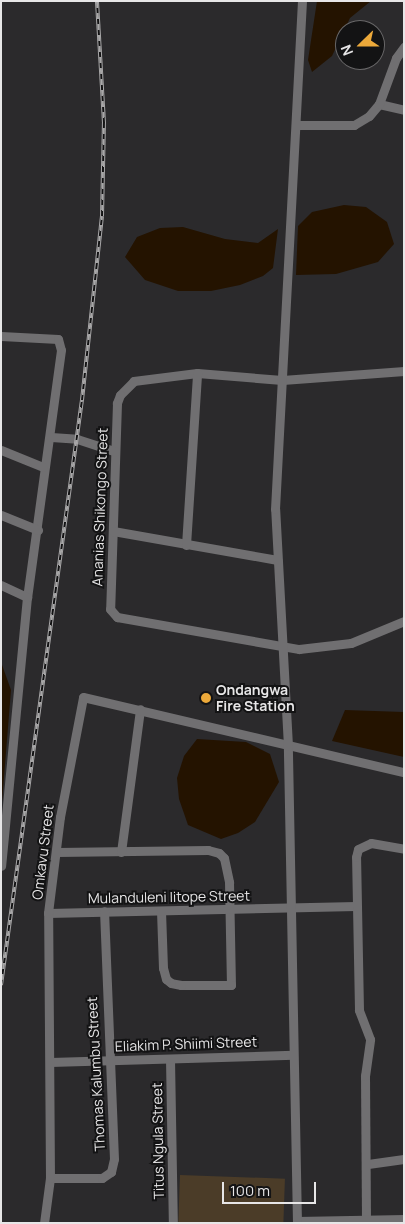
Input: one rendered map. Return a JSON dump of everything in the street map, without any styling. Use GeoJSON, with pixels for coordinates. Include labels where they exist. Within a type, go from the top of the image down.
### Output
{"type":"FeatureCollection","features":[{"type":"Feature","properties":{"kind":"street"},"geometry":{"type":"LineString","coordinates":[[302,1],[275,510],[288,746],[292,1055],[297,1222],[404,1219]]}},
{"type":"Feature","properties":{"kind":"street"},"geometry":{"type":"LineString","coordinates":[[296,125],[354,125],[369,116],[379,104],[396,58],[404,47]]}},
{"type":"Feature","properties":{"kind":"street"},"geometry":{"type":"LineString","coordinates":[[379,104],[404,110]]}},
{"type":"Feature","properties":{"kind":"street"},"geometry":{"type":"LineString","coordinates":[[1,336],[58,340],[61,350],[51,437],[43,468],[38,530],[27,597],[1,866]]}},
{"type":"Feature","properties":{"kind":"street","name":"Ananias Shikongo Street"},"geometry":{"type":"LineString","coordinates":[[284,647],[112,614],[110,609],[117,403],[125,388],[134,381],[197,373],[282,380],[404,371]]}},
{"type":"Feature","properties":{"kind":"street"},"geometry":{"type":"LineString","coordinates":[[186,545],[197,373]]}},
{"type":"Feature","properties":{"kind":"street"},"geometry":{"type":"LineString","coordinates":[[51,437],[77,439],[115,451]]}},
{"type":"Feature","properties":{"kind":"street"},"geometry":{"type":"LineString","coordinates":[[1,450],[43,468]]}},
{"type":"Feature","properties":{"kind":"street"},"geometry":{"type":"LineString","coordinates":[[1,515],[38,530]]}},
{"type":"Feature","properties":{"kind":"street"},"geometry":{"type":"LineString","coordinates":[[113,531],[277,560]]}},
{"type":"Feature","properties":{"kind":"street"},"geometry":{"type":"LineString","coordinates":[[1,585],[27,597]]}},
{"type":"Feature","properties":{"kind":"street"},"geometry":{"type":"LineString","coordinates":[[284,647],[327,648],[351,643],[404,621]]}},
{"type":"Feature","properties":{"kind":"street","name":"Omkavu Street"},"geometry":{"type":"LineString","coordinates":[[44,1223],[50,1178],[48,913],[60,817],[83,697],[404,772]]}},
{"type":"Feature","properties":{"kind":"street"},"geometry":{"type":"LineString","coordinates":[[121,852],[140,709]]}},
{"type":"Feature","properties":{"kind":"street"},"geometry":{"type":"LineString","coordinates":[[366,1219],[368,1164],[365,1076],[370,1039],[359,1010],[356,906],[358,849],[371,843],[404,849]]}},
{"type":"Feature","properties":{"kind":"street"},"geometry":{"type":"LineString","coordinates":[[57,852],[208,850],[219,853],[224,858],[229,882],[231,985],[181,985],[171,983],[166,979],[163,968],[161,911]]}},
{"type":"Feature","properties":{"kind":"street","name":"Mulanduleni Iitope Street"},"geometry":{"type":"LineString","coordinates":[[48,913],[290,910],[356,906]]}},
{"type":"Feature","properties":{"kind":"street","name":"Thomas Kalumbu Street"},"geometry":{"type":"LineString","coordinates":[[50,1178],[88,1180],[111,1172],[114,1159],[104,911]]}},
{"type":"Feature","properties":{"kind":"street","name":"Eliakim P. Shiimi Street"},"geometry":{"type":"LineString","coordinates":[[50,1062],[292,1055]]}},
{"type":"Feature","properties":{"kind":"street","name":"Titus Ngula Street"},"geometry":{"type":"LineString","coordinates":[[170,1059],[173,1223]]}},
{"type":"Feature","properties":{"kind":"street"},"geometry":{"type":"LineString","coordinates":[[368,1164],[404,1159]]}},
{"type":"Feature","properties":{"kind":"shaded area"},"geometry":{"type":"Polygon","coordinates":[[[317,1],[371,1],[349,20],[335,20],[335,50],[332,56],[312,72],[308,60],[317,1]]]}},
{"type":"Feature","properties":{"kind":"shaded area"},"geometry":{"type":"Polygon","coordinates":[[[344,205],[366,207],[387,222],[394,244],[378,262],[336,274],[296,275],[298,226],[312,212],[344,205]]]}},
{"type":"Feature","properties":{"kind":"shaded area"},"geometry":{"type":"Polygon","coordinates":[[[183,227],[225,239],[258,243],[278,229],[273,268],[263,276],[240,285],[211,291],[178,291],[145,280],[125,257],[137,237],[160,228],[183,227]]]}},
{"type":"Feature","properties":{"kind":"shaded area"},"geometry":{"type":"Polygon","coordinates":[[[1,662],[11,690],[1,814],[1,662]]]}},
{"type":"Feature","properties":{"kind":"shaded area"},"geometry":{"type":"Polygon","coordinates":[[[345,710],[404,712],[404,757],[332,741],[345,710]]]}},
{"type":"Feature","properties":{"kind":"shaded area"},"geometry":{"type":"Polygon","coordinates":[[[197,739],[246,742],[270,754],[279,782],[255,822],[238,833],[221,839],[188,825],[179,799],[177,778],[184,756],[197,739]]]}},
{"type":"Feature","properties":{"kind":"shaded area"},"geometry":{"type":"Polygon","coordinates":[[[180,1175],[285,1179],[283,1223],[178,1223],[180,1175]]]}},
{"type":"Feature","properties":{"kind":"railway"},"geometry":{"type":"LineString","coordinates":[[1,985],[82,400],[102,216],[104,123],[97,1]]}},
{"type":"Feature","properties":{"kind":"place","name":"Ondangwa Fire Station"},"geometry":{"type":"Point","coordinates":[206,698]}}]}
